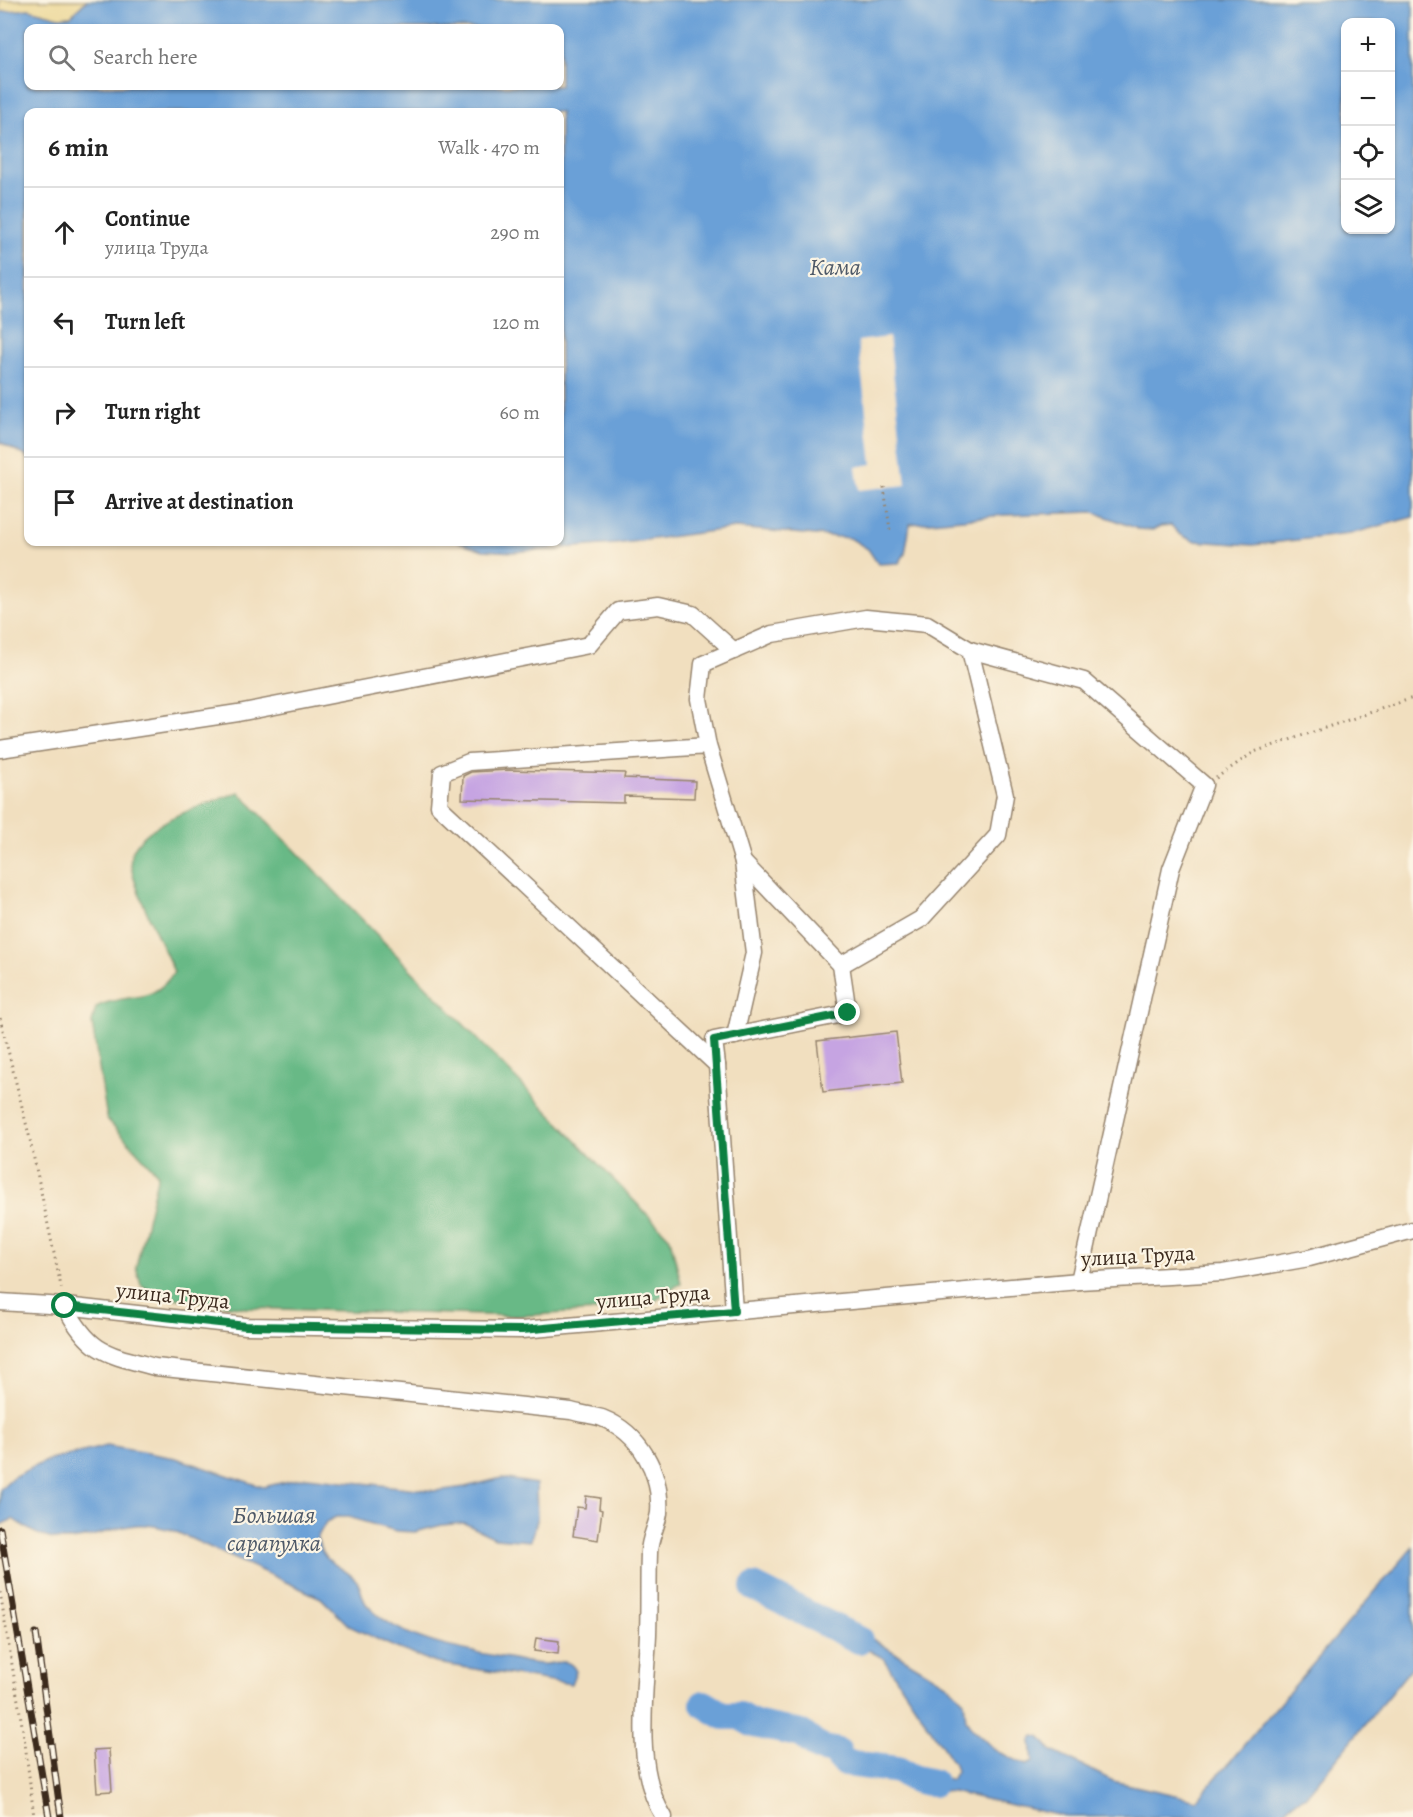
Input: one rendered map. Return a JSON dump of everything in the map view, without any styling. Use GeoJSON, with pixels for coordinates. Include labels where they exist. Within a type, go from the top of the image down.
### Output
{"type":"FeatureCollection","features":[{"type":"Feature","properties":{"kind":"street"},"geometry":{"type":"LineString","coordinates":[[0,749],[238,713],[589,645],[618,611],[658,606],[693,614],[734,651]]}},
{"type":"Feature","properties":{"kind":"street"},"geometry":{"type":"LineString","coordinates":[[735,1036],[754,953],[743,862],[708,746],[699,699],[703,664],[772,634],[867,618],[927,624],[970,650],[1084,681],[1204,785],[1171,869],[1079,1281]]}},
{"type":"Feature","properties":{"kind":"street"},"geometry":{"type":"LineString","coordinates":[[841,965],[921,919],[998,835],[1005,795],[970,650]]}},
{"type":"Feature","properties":{"kind":"street"},"geometry":{"type":"LineString","coordinates":[[708,746],[469,762],[442,773],[440,806],[717,1065]]}},
{"type":"Feature","properties":{"kind":"street"},"geometry":{"type":"LineString","coordinates":[[734,1311],[714,1040],[848,1013],[841,965],[743,862]]}},
{"type":"Feature","properties":{"kind":"street","name":"улица Труда"},"geometry":{"type":"LineString","coordinates":[[0,1302],[65,1306],[246,1326],[522,1330],[1079,1281],[1223,1273],[1265,1268],[1413,1230]]}},
{"type":"Feature","properties":{"kind":"street"},"geometry":{"type":"LineString","coordinates":[[65,1306],[80,1334],[109,1355],[155,1368],[571,1412],[602,1419],[627,1434],[646,1454],[656,1481],[658,1513],[649,1551],[645,1740],[646,1772],[654,1802],[664,1817]]}},
{"type":"Feature","properties":{"kind":"path"},"geometry":{"type":"LineString","coordinates":[[884,487],[890,530]]}},
{"type":"Feature","properties":{"kind":"path"},"geometry":{"type":"LineString","coordinates":[[1204,785],[1254,752],[1413,698]]}},
{"type":"Feature","properties":{"kind":"path"},"geometry":{"type":"LineString","coordinates":[[0,1018],[29,1135],[65,1306]]}},
{"type":"Feature","properties":{"kind":"path"},"geometry":{"type":"LineString","coordinates":[[0,1592],[25,1743],[34,1817]]}},
{"type":"Feature","properties":{"kind":"green space"},"geometry":{"type":"Polygon","coordinates":[[[239,792],[670,1238],[681,1283],[645,1308],[518,1316],[246,1308],[159,1296],[141,1285],[136,1267],[158,1174],[107,1119],[92,1023],[96,1007],[108,1002],[139,997],[157,990],[174,972],[134,879],[131,856],[137,844],[148,833],[178,815],[239,792]]]}},
{"type":"Feature","properties":{"kind":"sand"},"geometry":{"type":"Polygon","coordinates":[[[0,0],[87,0],[71,16],[59,17],[29,9],[0,12],[0,0]]]}},
{"type":"Feature","properties":{"kind":"water","name":"Кама"},"geometry":{"type":"Polygon","coordinates":[[[87,0],[1413,0],[1413,517],[1350,534],[1253,545],[1193,541],[1179,534],[1171,525],[1153,530],[1138,529],[1094,512],[1004,515],[910,524],[905,554],[899,563],[878,564],[868,549],[850,538],[735,528],[616,544],[513,552],[483,550],[470,546],[564,546],[564,108],[24,108],[24,455],[0,442],[0,12],[29,9],[59,17],[71,16],[87,0]]]}},
{"type":"Feature","properties":{"kind":"water","name":"Большая сарапулка"},"geometry":{"type":"Polygon","coordinates":[[[107,1446],[176,1458],[263,1487],[307,1477],[436,1491],[502,1478],[536,1484],[537,1521],[530,1541],[495,1538],[464,1523],[442,1525],[415,1532],[396,1531],[348,1517],[336,1517],[326,1522],[317,1538],[328,1560],[356,1580],[367,1605],[397,1628],[455,1648],[537,1664],[566,1662],[576,1671],[571,1684],[436,1663],[394,1647],[349,1626],[321,1598],[172,1530],[150,1525],[136,1525],[81,1538],[60,1540],[39,1535],[13,1519],[0,1525],[0,1489],[13,1477],[46,1461],[107,1446]]]}},
{"type":"Feature","properties":{"kind":"water"},"geometry":{"type":"Polygon","coordinates":[[[1413,1547],[1413,1666],[1305,1797],[1290,1804],[1280,1817],[1067,1817],[952,1792],[928,1790],[903,1778],[894,1764],[904,1765],[920,1776],[951,1780],[956,1771],[954,1764],[883,1658],[826,1627],[826,1618],[874,1640],[948,1685],[964,1701],[966,1720],[972,1729],[998,1752],[1026,1765],[1033,1762],[1031,1741],[1034,1736],[1040,1737],[1052,1751],[1113,1781],[1197,1800],[1413,1547]]]}},
{"type":"Feature","properties":{"kind":"pier"},"geometry":{"type":"Polygon","coordinates":[[[889,337],[906,485],[859,490],[856,467],[872,464],[858,341],[889,337]]]}},
{"type":"Feature","properties":{"kind":"pier"},"geometry":{"type":"Polygon","coordinates":[[[551,546],[563,546],[563,549],[551,548],[551,546]]]}},
{"type":"Feature","properties":{"kind":"building"},"geometry":{"type":"Polygon","coordinates":[[[508,770],[625,773],[624,778],[695,781],[694,798],[624,796],[624,803],[462,799],[463,776],[471,772],[508,770]]]}},
{"type":"Feature","properties":{"kind":"building"},"geometry":{"type":"Polygon","coordinates":[[[896,1032],[902,1083],[823,1092],[817,1041],[896,1032]]]}},
{"type":"Feature","properties":{"kind":"building"},"geometry":{"type":"Polygon","coordinates":[[[586,1496],[600,1498],[599,1509],[602,1510],[598,1540],[573,1536],[577,1507],[585,1508],[586,1496]]]}},
{"type":"Feature","properties":{"kind":"building"},"geometry":{"type":"Polygon","coordinates":[[[536,1638],[559,1641],[558,1654],[534,1651],[536,1638]]]}},
{"type":"Feature","properties":{"kind":"building"},"geometry":{"type":"Polygon","coordinates":[[[109,1749],[112,1791],[97,1792],[94,1750],[109,1749]]]}},
{"type":"Feature","properties":{"kind":"waterway","name":"Большая сарапулка"},"geometry":{"type":"LineString","coordinates":[[754,1587],[859,1640]]}},
{"type":"Feature","properties":{"kind":"waterway","name":"Большая сарапулка"},"geometry":{"type":"LineString","coordinates":[[704,1704],[724,1716],[740,1716],[754,1724],[802,1734],[819,1748],[838,1752],[840,1759],[846,1763],[898,1770],[915,1779],[933,1783]]}},
{"type":"Feature","properties":{"kind":"railway"},"geometry":{"type":"LineString","coordinates":[[0,1529],[49,1817]]}},
{"type":"Feature","properties":{"kind":"railway"},"geometry":{"type":"LineString","coordinates":[[36,1633],[61,1817]]}},
{"type":"Feature","properties":{"kind":"route"},"geometry":{"type":"LineString","coordinates":[[65,1306],[246,1326],[522,1330],[734,1311],[714,1040],[848,1013]]}}]}
